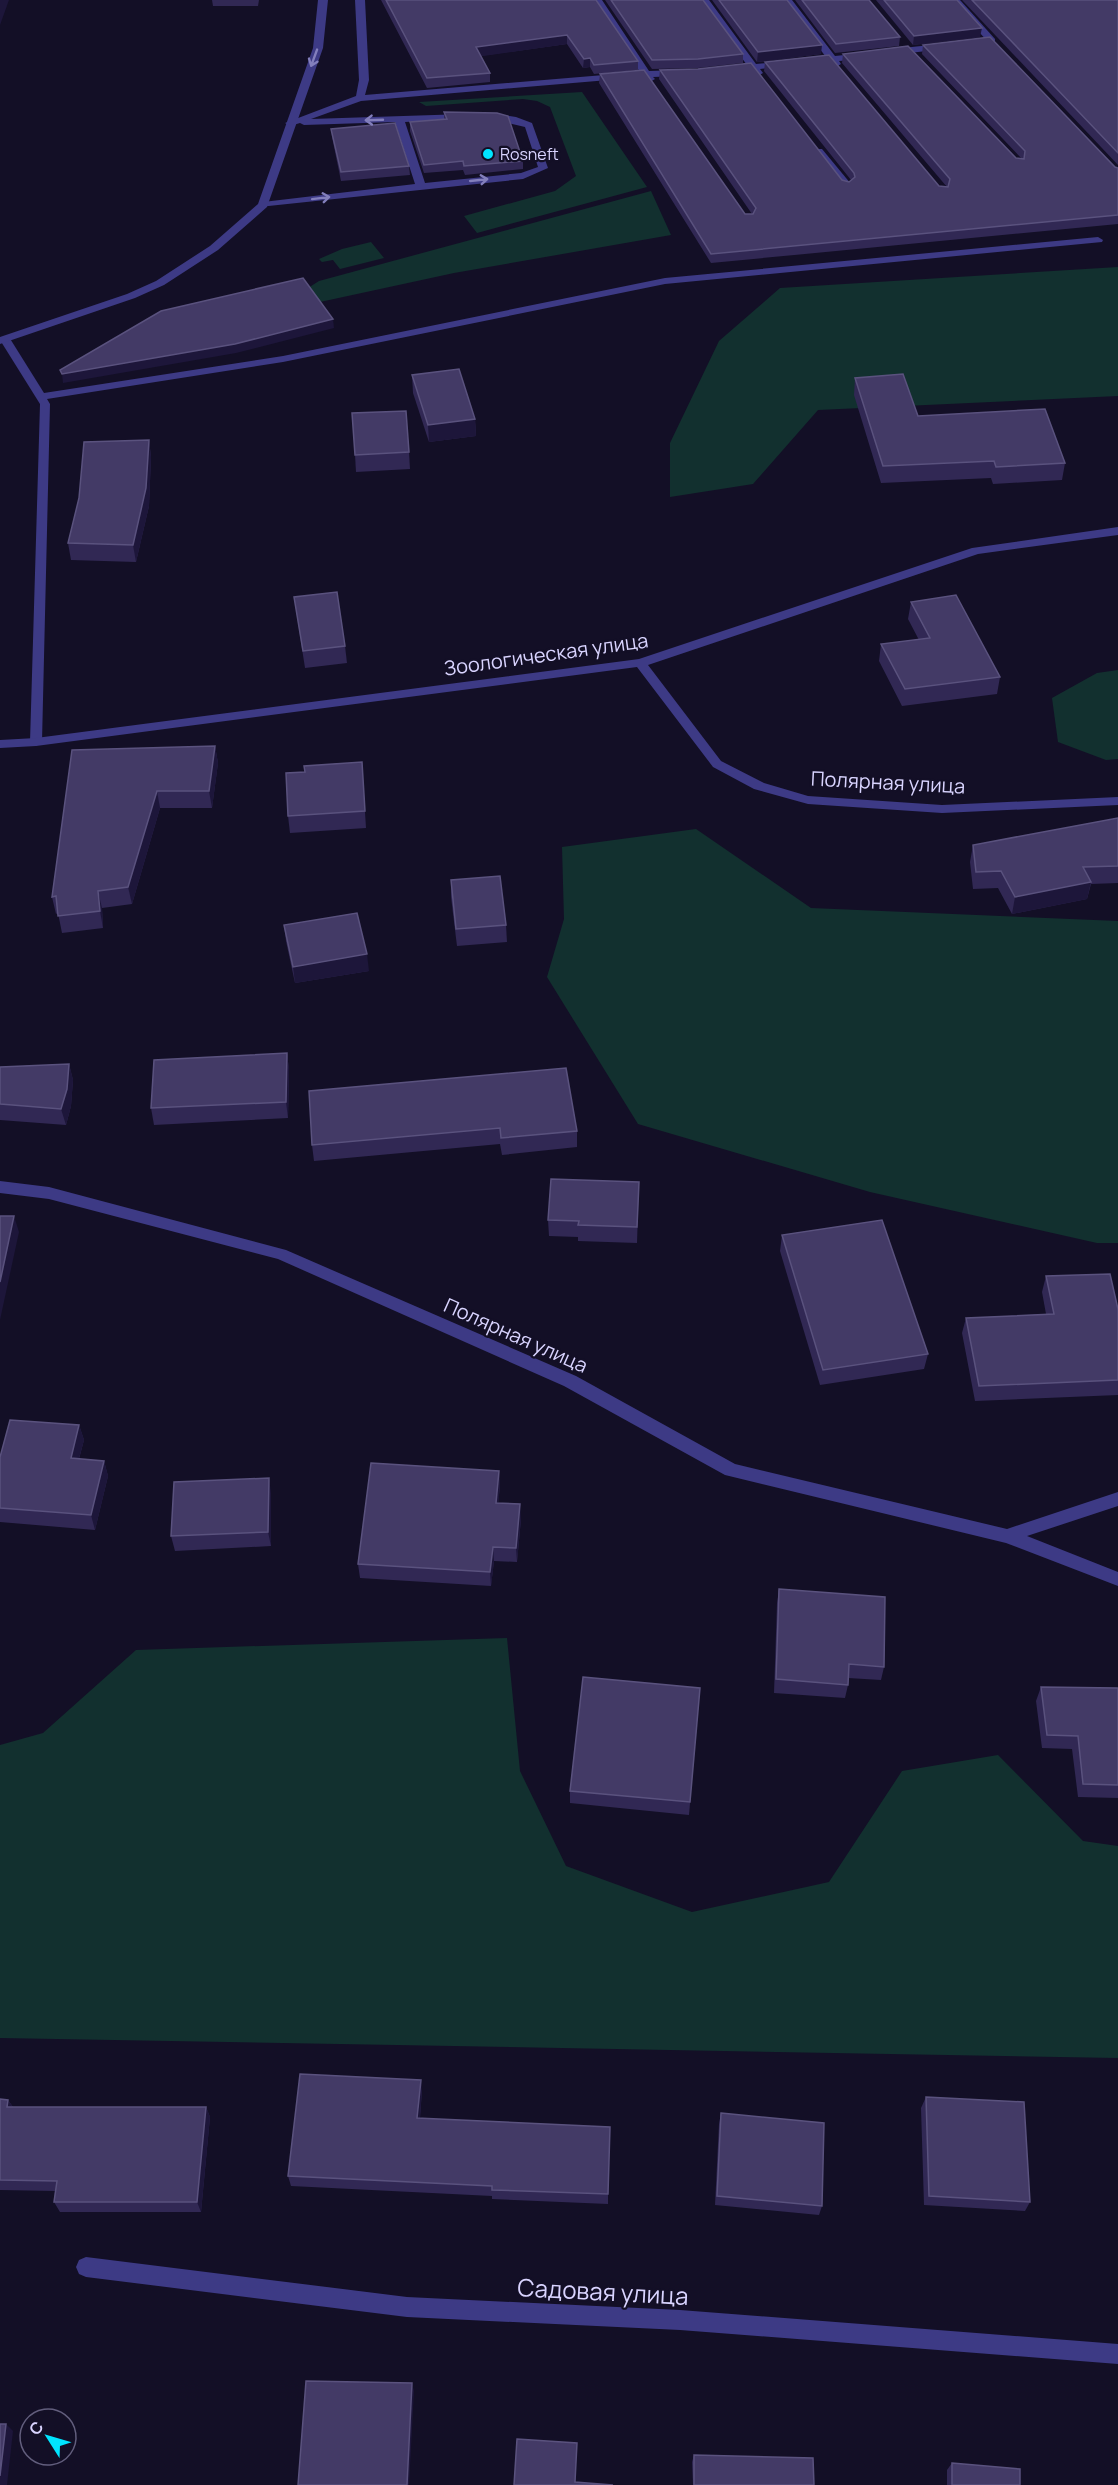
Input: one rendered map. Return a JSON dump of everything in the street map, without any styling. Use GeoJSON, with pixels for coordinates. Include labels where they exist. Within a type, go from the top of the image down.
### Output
{"type":"FeatureCollection","features":[{"type":"Feature","properties":{"kind":"street"},"geometry":{"type":"LineString","coordinates":[[36,742],[44,521],[45,404],[3,340],[131,296],[160,283],[197,260],[263,205],[318,48],[322,0]]}},
{"type":"Feature","properties":{"kind":"street"},"geometry":{"type":"LineString","coordinates":[[360,0],[364,80],[360,98]]}},
{"type":"Feature","properties":{"kind":"street"},"geometry":{"type":"LineString","coordinates":[[597,0],[653,83]]}},
{"type":"Feature","properties":{"kind":"street"},"geometry":{"type":"LineString","coordinates":[[704,0],[767,86]]}},
{"type":"Feature","properties":{"kind":"street"},"geometry":{"type":"LineString","coordinates":[[787,0],[840,68]]}},
{"type":"Feature","properties":{"kind":"street"},"geometry":{"type":"LineString","coordinates":[[955,0],[1000,50]]}},
{"type":"Feature","properties":{"kind":"street"},"geometry":{"type":"LineString","coordinates":[[980,43],[992,41]]}},
{"type":"Feature","properties":{"kind":"street"},"geometry":{"type":"LineString","coordinates":[[903,42],[918,58]]}},
{"type":"Feature","properties":{"kind":"street"},"geometry":{"type":"LineString","coordinates":[[720,70],[945,46]]}},
{"type":"Feature","properties":{"kind":"street"},"geometry":{"type":"LineString","coordinates":[[290,123],[360,98],[646,74],[688,73]]}},
{"type":"Feature","properties":{"kind":"street"},"geometry":{"type":"LineString","coordinates":[[263,205],[523,176],[543,168],[529,125],[516,120],[476,115],[290,123]]}},
{"type":"Feature","properties":{"kind":"street"},"geometry":{"type":"LineString","coordinates":[[399,119],[421,186]]}},
{"type":"Feature","properties":{"kind":"street"},"geometry":{"type":"LineString","coordinates":[[811,140],[847,186]]}},
{"type":"Feature","properties":{"kind":"street"},"geometry":{"type":"LineString","coordinates":[[40,397],[282,359],[665,281],[1098,240]]}},
{"type":"Feature","properties":{"kind":"street","name":"Зоологическая улица"},"geometry":{"type":"LineString","coordinates":[[0,744],[36,742],[640,663],[976,551],[1118,531]]}},
{"type":"Feature","properties":{"kind":"street","name":"Полярная улица"},"geometry":{"type":"LineString","coordinates":[[640,663],[717,764],[759,786],[808,800],[942,809],[1118,801]]}},
{"type":"Feature","properties":{"kind":"street","name":"Полярная улица"},"geometry":{"type":"LineString","coordinates":[[0,1187],[49,1193],[281,1254],[570,1381],[731,1470],[1007,1536],[1118,1579]]}},
{"type":"Feature","properties":{"kind":"street"},"geometry":{"type":"LineString","coordinates":[[1007,1536],[1118,1499]]}},
{"type":"Feature","properties":{"kind":"street","name":"Садовая улица"},"geometry":{"type":"LineString","coordinates":[[86,2267],[407,2307],[680,2320],[1118,2354]]}},
{"type":"Feature","properties":{"kind":"green space"},"geometry":{"type":"Polygon","coordinates":[[[582,92],[647,187],[477,233],[464,216],[555,191],[576,176],[550,107],[537,101],[523,99],[426,106],[419,102],[582,92]]]}},
{"type":"Feature","properties":{"kind":"green space"},"geometry":{"type":"Polygon","coordinates":[[[651,191],[671,235],[454,273],[320,302],[308,288],[319,281],[651,191]]]}},
{"type":"Feature","properties":{"kind":"green space"},"geometry":{"type":"Polygon","coordinates":[[[371,242],[384,258],[340,269],[333,260],[322,262],[319,259],[342,249],[371,242]]]}},
{"type":"Feature","properties":{"kind":"green space"},"geometry":{"type":"Polygon","coordinates":[[[1118,267],[1118,396],[818,410],[753,484],[670,497],[670,443],[719,341],[780,288],[1118,267]]]}},
{"type":"Feature","properties":{"kind":"green space"},"geometry":{"type":"Polygon","coordinates":[[[1118,670],[1118,759],[1106,760],[1058,742],[1052,698],[1097,673],[1118,670]]]}},
{"type":"Feature","properties":{"kind":"green space"},"geometry":{"type":"Polygon","coordinates":[[[696,829],[811,908],[1118,921],[1118,1243],[1097,1243],[870,1192],[638,1124],[547,977],[564,919],[562,847],[696,829]]]}},
{"type":"Feature","properties":{"kind":"green space"},"geometry":{"type":"Polygon","coordinates":[[[507,1638],[520,1771],[566,1866],[692,1912],[829,1882],[902,1771],[998,1755],[1083,1841],[1118,1846],[1118,2058],[0,2038],[0,1745],[43,1733],[136,1650],[507,1638]]]}},
{"type":"Feature","properties":{"kind":"building"},"geometry":{"type":"Polygon","coordinates":[[[386,0],[596,0],[638,61],[594,65],[590,58],[584,59],[567,35],[476,47],[490,73],[427,78],[386,0]]]}},
{"type":"Feature","properties":{"kind":"building"},"geometry":{"type":"Polygon","coordinates":[[[611,0],[703,0],[743,54],[698,59],[652,60],[611,0]]]}},
{"type":"Feature","properties":{"kind":"building"},"geometry":{"type":"Polygon","coordinates":[[[719,0],[787,0],[822,45],[758,52],[719,0]]]}},
{"type":"Feature","properties":{"kind":"building"},"geometry":{"type":"Polygon","coordinates":[[[802,0],[869,0],[900,37],[836,44],[802,0]]]}},
{"type":"Feature","properties":{"kind":"building"},"geometry":{"type":"Polygon","coordinates":[[[884,0],[957,0],[982,28],[914,36],[884,0]]]}},
{"type":"Feature","properties":{"kind":"building"},"geometry":{"type":"Polygon","coordinates":[[[972,0],[1118,0],[1118,153],[972,0]]]}},
{"type":"Feature","properties":{"kind":"building"},"geometry":{"type":"Polygon","coordinates":[[[990,37],[1118,168],[1118,215],[711,254],[600,74],[644,70],[745,214],[753,214],[756,208],[660,70],[698,69],[751,63],[842,180],[849,182],[855,177],[854,173],[765,62],[829,55],[939,186],[948,187],[950,179],[843,54],[908,46],[1016,158],[1024,159],[1025,151],[923,45],[990,37]]]}},
{"type":"Feature","properties":{"kind":"building"},"geometry":{"type":"Polygon","coordinates":[[[444,112],[497,113],[508,116],[523,161],[464,166],[463,161],[424,165],[410,122],[447,119],[444,112]]]}},
{"type":"Feature","properties":{"kind":"building"},"geometry":{"type":"Polygon","coordinates":[[[395,123],[409,166],[341,172],[331,129],[395,123]]]}},
{"type":"Feature","properties":{"kind":"building"},"geometry":{"type":"Polygon","coordinates":[[[303,278],[333,319],[235,344],[62,374],[60,370],[161,311],[303,278]]]}},
{"type":"Feature","properties":{"kind":"building"},"geometry":{"type":"Polygon","coordinates":[[[459,369],[475,419],[428,425],[412,375],[459,369]]]}},
{"type":"Feature","properties":{"kind":"building"},"geometry":{"type":"Polygon","coordinates":[[[903,374],[918,416],[1045,409],[1065,463],[996,467],[994,461],[883,466],[855,378],[903,374]]]}},
{"type":"Feature","properties":{"kind":"building"},"geometry":{"type":"Polygon","coordinates":[[[406,411],[409,452],[355,455],[352,413],[406,411]]]}},
{"type":"Feature","properties":{"kind":"building"},"geometry":{"type":"Polygon","coordinates":[[[149,440],[146,488],[133,545],[68,543],[79,498],[84,442],[149,440]]]}},
{"type":"Feature","properties":{"kind":"building"},"geometry":{"type":"Polygon","coordinates":[[[337,592],[345,646],[303,651],[294,597],[337,592]]]}},
{"type":"Feature","properties":{"kind":"building"},"geometry":{"type":"Polygon","coordinates":[[[956,595],[1000,677],[905,689],[881,644],[930,638],[911,602],[956,595]]]}},
{"type":"Feature","properties":{"kind":"building"},"geometry":{"type":"Polygon","coordinates":[[[215,746],[209,791],[157,791],[128,887],[98,891],[100,911],[58,916],[56,896],[52,897],[72,750],[215,746]]]}},
{"type":"Feature","properties":{"kind":"building"},"geometry":{"type":"Polygon","coordinates":[[[362,762],[365,811],[288,816],[286,773],[305,772],[304,766],[362,762]]]}},
{"type":"Feature","properties":{"kind":"building"},"geometry":{"type":"Polygon","coordinates":[[[1118,818],[1118,866],[1083,867],[1091,882],[1015,897],[1001,871],[976,872],[973,845],[1118,818]]]}},
{"type":"Feature","properties":{"kind":"building"},"geometry":{"type":"Polygon","coordinates":[[[500,876],[506,925],[456,929],[451,880],[500,876]]]}},
{"type":"Feature","properties":{"kind":"building"},"geometry":{"type":"Polygon","coordinates":[[[357,913],[367,954],[293,967],[284,925],[357,913]]]}},
{"type":"Feature","properties":{"kind":"building"},"geometry":{"type":"Polygon","coordinates":[[[287,1053],[286,1102],[151,1108],[154,1060],[287,1053]]]}},
{"type":"Feature","properties":{"kind":"building"},"geometry":{"type":"Polygon","coordinates":[[[69,1064],[67,1089],[61,1109],[0,1104],[0,1067],[69,1064]]]}},
{"type":"Feature","properties":{"kind":"building"},"geometry":{"type":"Polygon","coordinates":[[[566,1068],[577,1131],[501,1138],[500,1128],[312,1145],[309,1091],[566,1068]]]}},
{"type":"Feature","properties":{"kind":"building"},"geometry":{"type":"Polygon","coordinates":[[[551,1179],[639,1182],[637,1227],[578,1225],[579,1221],[548,1220],[551,1179]]]}},
{"type":"Feature","properties":{"kind":"building"},"geometry":{"type":"Polygon","coordinates":[[[0,1216],[14,1216],[0,1282],[0,1216]]]}},
{"type":"Feature","properties":{"kind":"building"},"geometry":{"type":"Polygon","coordinates":[[[882,1220],[928,1354],[823,1370],[782,1235],[882,1220]]]}},
{"type":"Feature","properties":{"kind":"building"},"geometry":{"type":"Polygon","coordinates":[[[1110,1274],[1118,1309],[1118,1380],[979,1386],[966,1318],[1054,1314],[1046,1276],[1110,1274]]]}},
{"type":"Feature","properties":{"kind":"building"},"geometry":{"type":"Polygon","coordinates":[[[10,1420],[79,1425],[71,1458],[104,1461],[91,1515],[0,1508],[0,1457],[10,1420]]]}},
{"type":"Feature","properties":{"kind":"building"},"geometry":{"type":"Polygon","coordinates":[[[371,1463],[499,1471],[496,1503],[520,1504],[516,1548],[493,1547],[490,1572],[358,1564],[371,1463]]]}},
{"type":"Feature","properties":{"kind":"building"},"geometry":{"type":"Polygon","coordinates":[[[269,1478],[268,1532],[171,1536],[174,1482],[269,1478]]]}},
{"type":"Feature","properties":{"kind":"building"},"geometry":{"type":"Polygon","coordinates":[[[779,1589],[885,1597],[884,1667],[849,1664],[848,1685],[776,1679],[779,1589]]]}},
{"type":"Feature","properties":{"kind":"building"},"geometry":{"type":"Polygon","coordinates":[[[583,1677],[700,1688],[690,1802],[570,1791],[583,1677]]]}},
{"type":"Feature","properties":{"kind":"building"},"geometry":{"type":"Polygon","coordinates":[[[1041,1687],[1118,1688],[1118,1785],[1083,1784],[1078,1736],[1047,1735],[1041,1687]]]}},
{"type":"Feature","properties":{"kind":"building"},"geometry":{"type":"Polygon","coordinates":[[[300,2074],[421,2080],[417,2118],[610,2127],[608,2194],[492,2190],[492,2186],[288,2176],[300,2074]]]}},
{"type":"Feature","properties":{"kind":"building"},"geometry":{"type":"Polygon","coordinates":[[[926,2097],[1024,2102],[1030,2202],[929,2196],[926,2097]]]}},
{"type":"Feature","properties":{"kind":"building"},"geometry":{"type":"Polygon","coordinates":[[[0,2099],[8,2100],[7,2107],[206,2107],[197,2202],[54,2202],[57,2181],[0,2180],[0,2099]]]}},
{"type":"Feature","properties":{"kind":"building"},"geometry":{"type":"Polygon","coordinates":[[[721,2113],[824,2123],[822,2206],[717,2196],[721,2113]]]}},
{"type":"Feature","properties":{"kind":"building"},"geometry":{"type":"Polygon","coordinates":[[[306,2381],[412,2383],[407,2485],[298,2485],[306,2381]]]}},
{"type":"Feature","properties":{"kind":"building"},"geometry":{"type":"Polygon","coordinates":[[[0,2424],[6,2424],[0,2476],[0,2424]]]}},
{"type":"Feature","properties":{"kind":"building"},"geometry":{"type":"Polygon","coordinates":[[[517,2439],[577,2443],[575,2482],[613,2485],[514,2485],[517,2439]]]}},
{"type":"Feature","properties":{"kind":"building"},"geometry":{"type":"Polygon","coordinates":[[[694,2455],[813,2458],[814,2485],[694,2485],[694,2455]]]}},
{"type":"Feature","properties":{"kind":"building"},"geometry":{"type":"Polygon","coordinates":[[[952,2463],[1020,2469],[1020,2485],[952,2485],[952,2463]]]}},
{"type":"Feature","properties":{"kind":"place","name":"Rosneft"},"geometry":{"type":"Point","coordinates":[488,154]}}]}
